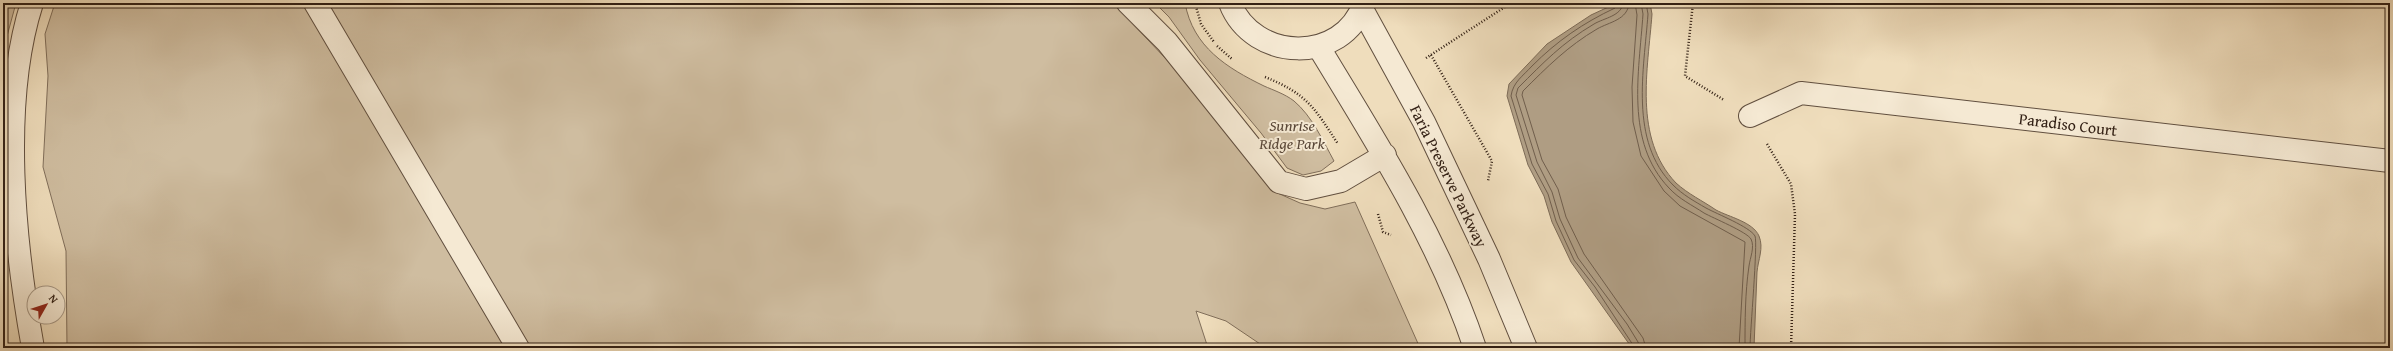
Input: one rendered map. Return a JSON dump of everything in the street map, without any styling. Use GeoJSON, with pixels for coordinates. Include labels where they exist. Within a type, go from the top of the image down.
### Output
{"type":"FeatureCollection","features":[{"type":"Feature","properties":{"kind":"street"},"geometry":{"type":"LineString","coordinates":[[32,3],[21,24],[5,93],[8,206],[33,348]]}},
{"type":"Feature","properties":{"kind":"street"},"geometry":{"type":"LineString","coordinates":[[315,3],[518,348]]}},
{"type":"Feature","properties":{"kind":"street"},"geometry":{"type":"LineString","coordinates":[[1128,3],[1167,42],[1279,182],[1306,189],[1341,181],[1385,155]]}},
{"type":"Feature","properties":{"kind":"street"},"geometry":{"type":"LineString","coordinates":[[1230,3],[1234,13],[1249,32],[1270,44],[1294,49],[1318,46],[1336,38],[1351,25],[1363,6]]}},
{"type":"Feature","properties":{"kind":"street","name":"Faria Preserve Parkway"},"geometry":{"type":"LineString","coordinates":[[1363,6],[1424,122],[1482,246],[1526,348]]}},
{"type":"Feature","properties":{"kind":"street"},"geometry":{"type":"LineString","coordinates":[[1318,46],[1385,155],[1462,308],[1475,348]]}},
{"type":"Feature","properties":{"kind":"street","name":"Paradiso Court"},"geometry":{"type":"LineString","coordinates":[[1750,116],[1801,93],[2390,161]]}},
{"type":"Feature","properties":{"kind":"path"},"geometry":{"type":"LineString","coordinates":[[1195,3],[1201,24],[1222,52],[1237,63]]}},
{"type":"Feature","properties":{"kind":"path"},"geometry":{"type":"LineString","coordinates":[[1399,76],[1511,3]]}},
{"type":"Feature","properties":{"kind":"path"},"geometry":{"type":"LineString","coordinates":[[1692,3],[1685,76],[1750,116],[1791,184],[1795,214],[1791,348]]}},
{"type":"Feature","properties":{"kind":"path"},"geometry":{"type":"LineString","coordinates":[[1264,77],[1288,86],[1313,106],[1377,209],[1383,232]]}},
{"type":"Feature","properties":{"kind":"green space"},"geometry":{"type":"Polygon","coordinates":[[[3,3],[16,3],[3,51],[3,3]]]}},
{"type":"Feature","properties":{"kind":"green space"},"geometry":{"type":"Polygon","coordinates":[[[55,3],[1113,3],[1202,97],[1273,191],[1300,203],[1325,209],[1355,202],[1420,348],[1266,348],[1226,321],[1196,311],[1208,348],[67,348],[66,251],[43,167],[48,76],[45,34],[55,3]]]}},
{"type":"Feature","properties":{"kind":"green space","name":"Sunrise Ridge Park"},"geometry":{"type":"Polygon","coordinates":[[[1155,3],[1185,3],[1189,18],[1204,44],[1237,72],[1283,94],[1294,101],[1312,121],[1334,161],[1321,171],[1303,175],[1287,168],[1261,133],[1200,60],[1169,17],[1155,3]]]}},
{"type":"Feature","properties":{"kind":"green space"},"geometry":{"type":"Polygon","coordinates":[[[3,283],[8,348],[3,348],[3,283]]]}},
{"type":"Feature","properties":{"kind":"water"},"geometry":{"type":"Polygon","coordinates":[[[1617,3],[1650,3],[1652,14],[1646,80],[1646,102],[1648,124],[1662,165],[1676,183],[1685,191],[1716,210],[1746,223],[1756,231],[1759,236],[1761,250],[1757,272],[1754,348],[1632,348],[1571,262],[1552,222],[1544,196],[1528,165],[1507,96],[1509,84],[1547,44],[1591,15],[1617,3]]]}}]}
